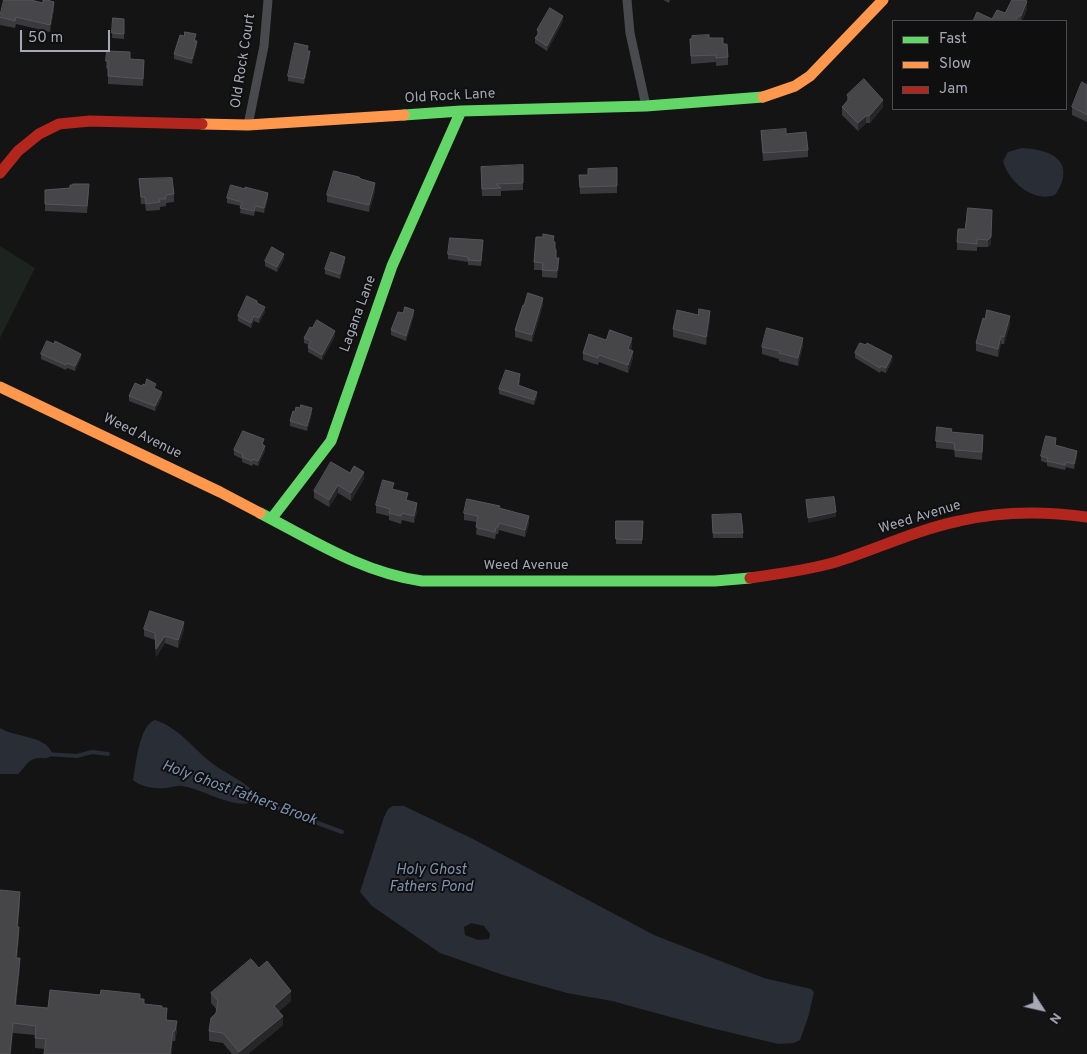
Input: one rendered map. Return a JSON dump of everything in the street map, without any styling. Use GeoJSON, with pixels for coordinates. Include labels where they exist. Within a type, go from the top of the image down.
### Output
{"type":"FeatureCollection","features":[{"type":"Feature","properties":{"kind":"street","name":"Old Rock Court"},"geometry":{"type":"LineString","coordinates":[[248,125],[264,46],[268,0]]}},
{"type":"Feature","properties":{"kind":"street"},"geometry":{"type":"LineString","coordinates":[[627,0],[630,33],[646,106]]}},
{"type":"Feature","properties":{"kind":"street","name":"Old Rock Lane"},"geometry":{"type":"LineString","coordinates":[[0,173],[18,151],[32,139],[59,124],[90,121],[248,125],[461,111],[646,106],[760,98],[795,86],[810,76],[882,0]]}},
{"type":"Feature","properties":{"kind":"street","name":"Lagana Lane"},"geometry":{"type":"LineString","coordinates":[[272,518],[331,441],[392,266],[461,111]]}},
{"type":"Feature","properties":{"kind":"street","name":"Weed Avenue"},"geometry":{"type":"LineString","coordinates":[[0,387],[220,492],[356,563],[396,578],[422,581],[715,581],[772,576],[825,565],[919,532],[991,514],[1046,512],[1087,517]]}},
{"type":"Feature","properties":{"kind":"shaded area"},"geometry":{"type":"Polygon","coordinates":[[[0,246],[35,268],[0,338],[0,246]]]}},
{"type":"Feature","properties":{"kind":"water"},"geometry":{"type":"Polygon","coordinates":[[[1022,148],[1051,154],[1061,163],[1063,177],[1055,195],[1047,197],[1030,193],[1010,176],[1003,161],[1008,152],[1022,148]]]}},
{"type":"Feature","properties":{"kind":"water"},"geometry":{"type":"Polygon","coordinates":[[[155,720],[172,728],[213,764],[247,786],[257,795],[257,799],[250,803],[241,804],[182,786],[168,788],[148,787],[133,780],[142,737],[145,729],[155,720]]]}},
{"type":"Feature","properties":{"kind":"water"},"geometry":{"type":"Polygon","coordinates":[[[0,728],[37,740],[48,747],[52,753],[47,758],[37,758],[27,763],[18,774],[0,774],[0,728]]]}},
{"type":"Feature","properties":{"kind":"water","name":"Holy Ghost Fathers Pond"},"geometry":{"type":"Polygon","coordinates":[[[393,806],[404,806],[473,839],[654,935],[764,978],[811,989],[814,992],[808,1018],[800,1040],[794,1043],[778,1044],[707,1027],[612,1001],[567,993],[506,976],[440,953],[372,906],[360,892],[388,809],[393,806]],[[471,923],[464,927],[465,935],[478,940],[489,939],[490,934],[484,926],[471,923]]]}},
{"type":"Feature","properties":{"kind":"building"},"geometry":{"type":"Polygon","coordinates":[[[4,0],[31,0],[43,3],[43,0],[47,0],[54,2],[50,25],[16,17],[15,21],[0,17],[4,0]]]}},
{"type":"Feature","properties":{"kind":"building"},"geometry":{"type":"Polygon","coordinates":[[[1012,0],[1027,1],[1021,16],[1018,16],[1016,20],[973,20],[977,12],[992,19],[997,10],[1005,13],[1012,0]]]}},
{"type":"Feature","properties":{"kind":"building"},"geometry":{"type":"Polygon","coordinates":[[[550,8],[563,16],[547,46],[535,38],[540,32],[537,30],[538,28],[550,8]]]}},
{"type":"Feature","properties":{"kind":"building"},"geometry":{"type":"Polygon","coordinates":[[[113,18],[124,19],[124,34],[112,33],[113,18]]]}},
{"type":"Feature","properties":{"kind":"building"},"geometry":{"type":"Polygon","coordinates":[[[185,32],[196,34],[194,41],[197,41],[192,59],[174,54],[180,35],[184,36],[185,32]]]}},
{"type":"Feature","properties":{"kind":"building"},"geometry":{"type":"Polygon","coordinates":[[[709,35],[709,38],[723,38],[723,44],[727,44],[728,57],[716,58],[716,55],[691,56],[690,39],[692,39],[692,36],[709,35]]]}},
{"type":"Feature","properties":{"kind":"building"},"geometry":{"type":"Polygon","coordinates":[[[295,43],[308,46],[307,51],[310,51],[304,79],[288,76],[295,43]]]}},
{"type":"Feature","properties":{"kind":"building"},"geometry":{"type":"Polygon","coordinates":[[[107,51],[130,52],[130,59],[144,60],[143,79],[108,76],[107,51]]]}},
{"type":"Feature","properties":{"kind":"building"},"geometry":{"type":"Polygon","coordinates":[[[864,79],[883,100],[870,115],[858,123],[842,107],[850,98],[847,95],[864,79]]]}},
{"type":"Feature","properties":{"kind":"building"},"geometry":{"type":"Polygon","coordinates":[[[1082,82],[1087,85],[1087,115],[1072,107],[1082,82]]]}},
{"type":"Feature","properties":{"kind":"building"},"geometry":{"type":"Polygon","coordinates":[[[786,129],[786,134],[806,132],[808,150],[763,153],[761,131],[786,129]]]}},
{"type":"Feature","properties":{"kind":"building"},"geometry":{"type":"Polygon","coordinates":[[[523,165],[523,183],[496,184],[501,188],[482,189],[481,167],[523,165]]]}},
{"type":"Feature","properties":{"kind":"building"},"geometry":{"type":"Polygon","coordinates":[[[617,168],[617,186],[580,187],[579,175],[588,175],[588,169],[617,168]]]}},
{"type":"Feature","properties":{"kind":"building"},"geometry":{"type":"Polygon","coordinates":[[[334,171],[375,183],[369,205],[327,195],[334,171]]]}},
{"type":"Feature","properties":{"kind":"building"},"geometry":{"type":"Polygon","coordinates":[[[172,178],[174,194],[166,195],[166,199],[159,199],[160,202],[146,204],[145,197],[141,197],[139,179],[172,178]]]}},
{"type":"Feature","properties":{"kind":"building"},"geometry":{"type":"Polygon","coordinates":[[[89,184],[87,206],[45,204],[45,190],[70,188],[70,185],[89,184]]]}},
{"type":"Feature","properties":{"kind":"building"},"geometry":{"type":"Polygon","coordinates":[[[231,185],[268,193],[264,208],[255,206],[254,211],[240,208],[242,202],[227,198],[231,185]]]}},
{"type":"Feature","properties":{"kind":"building"},"geometry":{"type":"Polygon","coordinates":[[[968,208],[992,210],[991,237],[988,240],[977,239],[977,244],[957,242],[958,229],[965,229],[968,208]]]}},
{"type":"Feature","properties":{"kind":"building"},"geometry":{"type":"Polygon","coordinates":[[[543,234],[554,236],[556,258],[559,258],[557,271],[542,270],[543,263],[534,262],[536,237],[543,237],[543,234]]]}},
{"type":"Feature","properties":{"kind":"building"},"geometry":{"type":"Polygon","coordinates":[[[450,238],[483,240],[481,261],[468,260],[468,257],[448,254],[450,238]]]}},
{"type":"Feature","properties":{"kind":"building"},"geometry":{"type":"Polygon","coordinates":[[[272,247],[284,254],[277,267],[265,261],[272,247]]]}},
{"type":"Feature","properties":{"kind":"building"},"geometry":{"type":"Polygon","coordinates":[[[331,252],[345,257],[340,274],[325,269],[331,252]]]}},
{"type":"Feature","properties":{"kind":"building"},"geometry":{"type":"Polygon","coordinates":[[[528,293],[543,298],[532,335],[515,330],[528,293]]]}},
{"type":"Feature","properties":{"kind":"building"},"geometry":{"type":"Polygon","coordinates":[[[247,296],[265,307],[259,318],[254,316],[251,323],[238,316],[247,296]]]}},
{"type":"Feature","properties":{"kind":"building"},"geometry":{"type":"Polygon","coordinates":[[[405,307],[414,310],[406,336],[391,330],[398,312],[403,313],[405,307]]]}},
{"type":"Feature","properties":{"kind":"building"},"geometry":{"type":"Polygon","coordinates":[[[699,309],[710,311],[706,337],[673,329],[677,310],[698,315],[699,309]]]}},
{"type":"Feature","properties":{"kind":"building"},"geometry":{"type":"Polygon","coordinates":[[[987,310],[1010,316],[1004,337],[1001,336],[998,349],[976,343],[987,310]]]}},
{"type":"Feature","properties":{"kind":"building"},"geometry":{"type":"Polygon","coordinates":[[[317,320],[335,331],[322,355],[308,347],[311,341],[304,338],[310,327],[312,328],[317,320]]]}},
{"type":"Feature","properties":{"kind":"building"},"geometry":{"type":"Polygon","coordinates":[[[767,328],[803,338],[798,358],[762,347],[767,328]]]}},
{"type":"Feature","properties":{"kind":"building"},"geometry":{"type":"Polygon","coordinates":[[[610,330],[632,338],[628,349],[633,351],[628,365],[599,355],[598,358],[583,353],[589,334],[606,340],[610,330]]]}},
{"type":"Feature","properties":{"kind":"building"},"geometry":{"type":"Polygon","coordinates":[[[47,341],[54,344],[55,341],[81,354],[75,366],[67,363],[66,365],[41,354],[47,341]]]}},
{"type":"Feature","properties":{"kind":"building"},"geometry":{"type":"Polygon","coordinates":[[[860,343],[866,345],[867,343],[892,356],[886,368],[881,366],[880,368],[855,353],[860,343]]]}},
{"type":"Feature","properties":{"kind":"building"},"geometry":{"type":"Polygon","coordinates":[[[506,370],[520,374],[518,385],[537,392],[534,400],[499,389],[506,370]]]}},
{"type":"Feature","properties":{"kind":"building"},"geometry":{"type":"Polygon","coordinates":[[[147,379],[156,384],[154,388],[162,392],[155,406],[129,396],[135,383],[142,386],[143,384],[145,385],[147,379]]]}},
{"type":"Feature","properties":{"kind":"building"},"geometry":{"type":"Polygon","coordinates":[[[301,405],[312,408],[307,426],[290,421],[293,411],[295,412],[296,407],[300,408],[301,405]]]}},
{"type":"Feature","properties":{"kind":"building"},"geometry":{"type":"Polygon","coordinates":[[[937,427],[952,429],[951,432],[983,435],[982,452],[955,450],[954,443],[936,441],[937,427]]]}},
{"type":"Feature","properties":{"kind":"building"},"geometry":{"type":"Polygon","coordinates":[[[243,431],[264,439],[262,444],[265,446],[258,461],[242,457],[243,454],[234,450],[243,431]]]}},
{"type":"Feature","properties":{"kind":"building"},"geometry":{"type":"Polygon","coordinates":[[[1046,436],[1056,438],[1055,445],[1077,451],[1074,464],[1066,462],[1065,465],[1047,461],[1048,458],[1041,456],[1046,436]]]}},
{"type":"Feature","properties":{"kind":"building"},"geometry":{"type":"Polygon","coordinates":[[[331,462],[350,473],[354,466],[364,472],[351,493],[338,485],[329,500],[314,491],[331,462]]]}},
{"type":"Feature","properties":{"kind":"building"},"geometry":{"type":"Polygon","coordinates":[[[383,480],[394,483],[392,489],[408,493],[406,500],[417,503],[414,516],[402,513],[401,516],[389,513],[390,509],[376,505],[383,480]]]}},
{"type":"Feature","properties":{"kind":"building"},"geometry":{"type":"Polygon","coordinates":[[[834,497],[836,512],[808,518],[806,500],[834,497]]]}},
{"type":"Feature","properties":{"kind":"building"},"geometry":{"type":"Polygon","coordinates":[[[467,499],[500,506],[499,508],[529,516],[525,530],[499,523],[495,532],[476,527],[478,516],[464,513],[467,499]]]}},
{"type":"Feature","properties":{"kind":"building"},"geometry":{"type":"Polygon","coordinates":[[[741,514],[743,533],[713,533],[712,515],[741,514]]]}},
{"type":"Feature","properties":{"kind":"building"},"geometry":{"type":"Polygon","coordinates":[[[616,521],[643,521],[642,540],[616,539],[616,521]]]}},
{"type":"Feature","properties":{"kind":"building"},"geometry":{"type":"Polygon","coordinates":[[[150,611],[184,622],[178,640],[165,636],[156,649],[155,633],[144,629],[150,611]]]}},
{"type":"Feature","properties":{"kind":"building"},"geometry":{"type":"Polygon","coordinates":[[[0,890],[20,892],[16,958],[20,958],[15,1005],[48,1008],[50,990],[100,995],[101,990],[140,994],[140,999],[144,999],[144,1004],[167,1008],[166,1020],[177,1021],[175,1031],[173,1031],[170,1054],[44,1054],[46,1039],[35,1038],[36,1026],[13,1023],[10,1054],[0,1054],[0,890]]]}},
{"type":"Feature","properties":{"kind":"building"},"geometry":{"type":"Polygon","coordinates":[[[251,959],[259,968],[267,961],[291,991],[274,1006],[283,1016],[239,1052],[223,1033],[209,1031],[211,1018],[216,1013],[218,1001],[211,993],[251,959]]]}},
{"type":"Feature","properties":{"kind":"waterway","name":"Holy Ghost Fathers Brook"},"geometry":{"type":"LineString","coordinates":[[46,754],[77,756],[92,752],[108,754]]}},
{"type":"Feature","properties":{"kind":"waterway","name":"Holy Ghost Fathers Brook"},"geometry":{"type":"LineString","coordinates":[[253,799],[342,832]]}},
{"type":"Feature","properties":{"kind":"traffic: fast"},"geometry":{"type":"LineString","coordinates":[[404,115],[461,111],[646,106],[763,97]]}},
{"type":"Feature","properties":{"kind":"traffic: fast"},"geometry":{"type":"LineString","coordinates":[[272,518],[331,441],[392,266],[461,111]]}},
{"type":"Feature","properties":{"kind":"traffic: fast"},"geometry":{"type":"LineString","coordinates":[[260,513],[359,563],[379,571],[422,581],[715,581],[750,578]]}},
{"type":"Feature","properties":{"kind":"traffic: slow"},"geometry":{"type":"LineString","coordinates":[[763,97],[795,86],[810,76],[883,0]]}},
{"type":"Feature","properties":{"kind":"traffic: slow"},"geometry":{"type":"LineString","coordinates":[[202,124],[248,125],[404,115]]}},
{"type":"Feature","properties":{"kind":"traffic: slow"},"geometry":{"type":"LineString","coordinates":[[0,387],[260,513]]}},
{"type":"Feature","properties":{"kind":"traffic: jam"},"geometry":{"type":"LineString","coordinates":[[0,173],[18,151],[39,134],[59,124],[90,121],[202,124]]}},
{"type":"Feature","properties":{"kind":"traffic: jam"},"geometry":{"type":"LineString","coordinates":[[750,578],[804,570],[836,562],[927,529],[991,515],[1023,513],[1087,517]]}}]}
